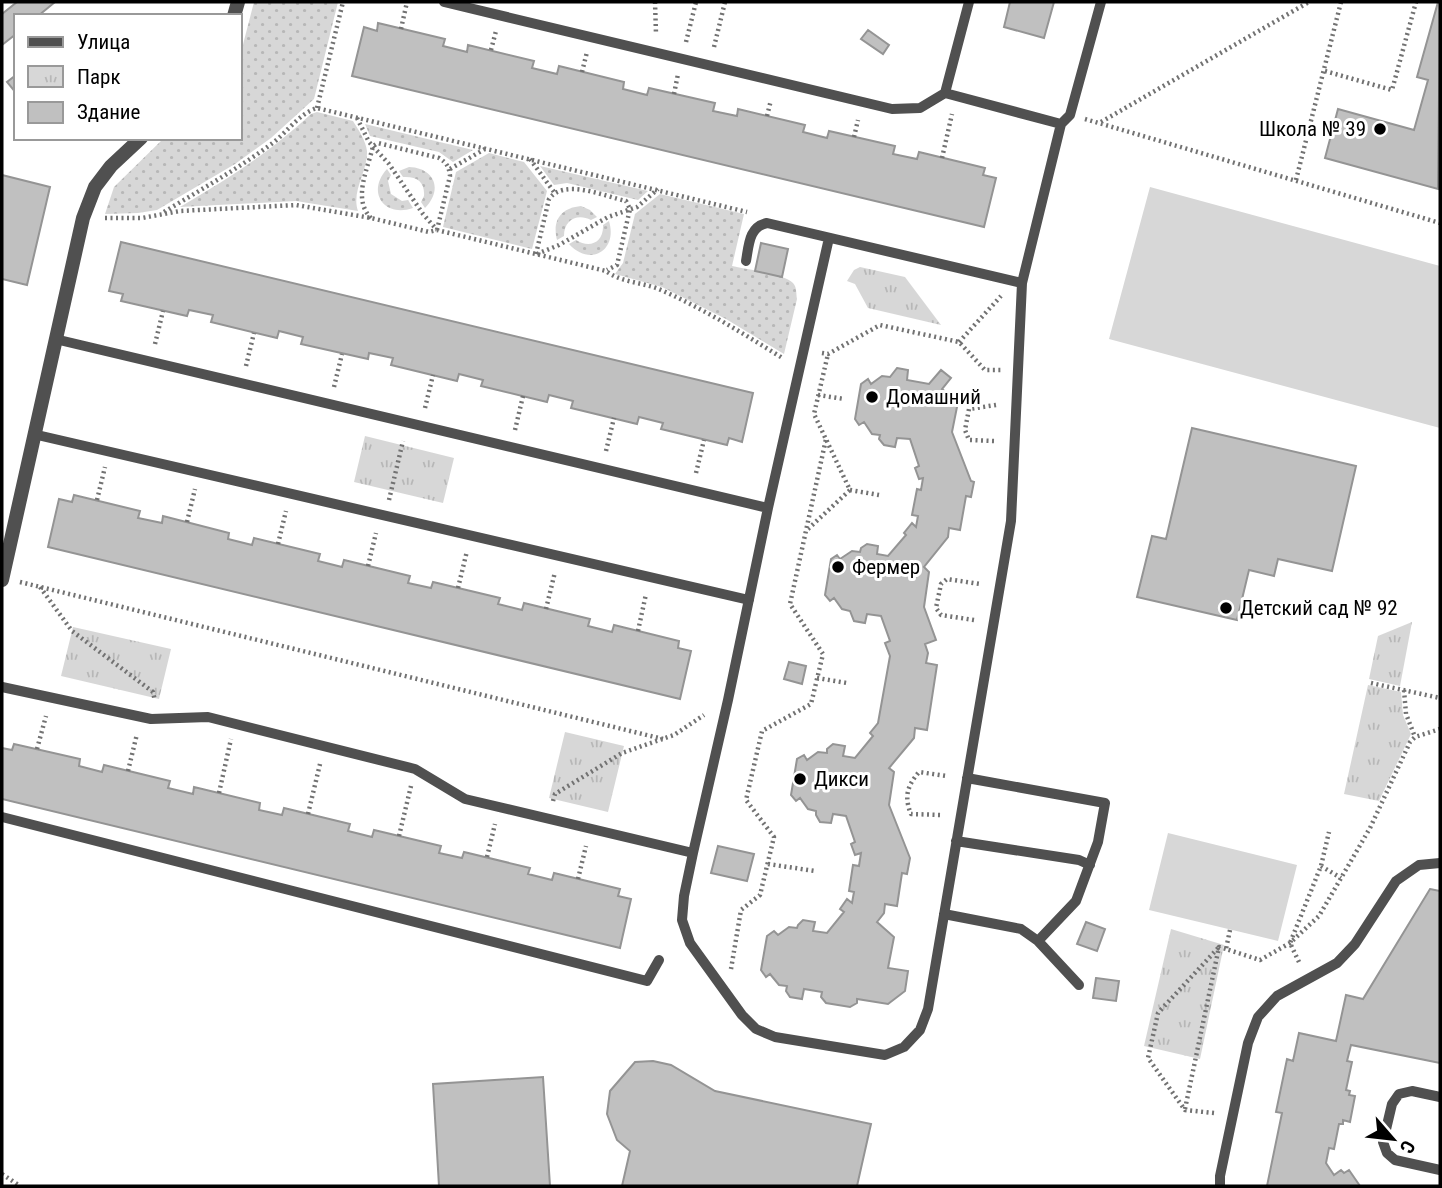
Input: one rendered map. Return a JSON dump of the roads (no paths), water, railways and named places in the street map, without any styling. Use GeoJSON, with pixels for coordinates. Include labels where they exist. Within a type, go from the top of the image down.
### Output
{"type":"FeatureCollection","features":[{"type":"Feature","properties":{"kind":"street"},"geometry":{"type":"LineString","coordinates":[[2,580],[83,218],[95,187],[111,166],[139,140]]}},
{"type":"Feature","properties":{"kind":"lane"},"geometry":{"type":"LineString","coordinates":[[450,2],[892,109],[920,108],[951,94],[1061,124]]}},
{"type":"Feature","properties":{"kind":"lane"},"geometry":{"type":"LineString","coordinates":[[951,94],[970,2]]}},
{"type":"Feature","properties":{"kind":"lane"},"geometry":{"type":"LineString","coordinates":[[829,238],[693,853],[682,920],[690,943],[742,1015],[756,1029],[775,1037],[886,1055],[904,1048],[920,1030],[928,1009],[1011,521],[1018,371],[1018,282],[1061,124],[1070,115],[1101,2]]}},
{"type":"Feature","properties":{"kind":"lane"},"geometry":{"type":"LineString","coordinates":[[746,261],[752,232],[758,225],[767,223],[1018,282]]}},
{"type":"Feature","properties":{"kind":"lane"},"geometry":{"type":"LineString","coordinates":[[55,339],[768,508]]}},
{"type":"Feature","properties":{"kind":"lane"},"geometry":{"type":"LineString","coordinates":[[33,434],[749,600]]}},
{"type":"Feature","properties":{"kind":"lane"},"geometry":{"type":"LineString","coordinates":[[2,687],[150,719],[208,717],[235,723],[415,769],[465,799],[693,853]]}},
{"type":"Feature","properties":{"kind":"lane"},"geometry":{"type":"LineString","coordinates":[[967,778],[1105,803],[1098,842],[1076,901],[1038,941]]}},
{"type":"Feature","properties":{"kind":"lane"},"geometry":{"type":"LineString","coordinates":[[2,817],[647,981],[659,960]]}},
{"type":"Feature","properties":{"kind":"lane"},"geometry":{"type":"LineString","coordinates":[[956,841],[1079,860],[1090,865]]}},
{"type":"Feature","properties":{"kind":"lane"},"geometry":{"type":"LineString","coordinates":[[1220,1186],[1248,1043],[1258,1017],[1277,996],[1336,963],[1355,944],[1396,881],[1419,865],[1440,863]]}},
{"type":"Feature","properties":{"kind":"lane"},"geometry":{"type":"LineString","coordinates":[[944,914],[1021,929],[1038,941],[1079,985]]}},
{"type":"Feature","properties":{"kind":"lane"},"geometry":{"type":"LineString","coordinates":[[1440,1097],[1412,1091],[1399,1094],[1392,1104],[1383,1142],[1387,1153],[1395,1160],[1440,1170]]}},
{"type":"Feature","properties":{"kind":"place","name":"Школа № 39"},"geometry":{"type":"Point","coordinates":[1380,129]}},
{"type":"Feature","properties":{"kind":"place","name":"Домашний"},"geometry":{"type":"Point","coordinates":[872,397]}},
{"type":"Feature","properties":{"kind":"place","name":"Фермер"},"geometry":{"type":"Point","coordinates":[838,567]}},
{"type":"Feature","properties":{"kind":"place","name":"Детский сад № 92"},"geometry":{"type":"Point","coordinates":[1226,608]}},
{"type":"Feature","properties":{"kind":"place","name":"Дикси"},"geometry":{"type":"Point","coordinates":[800,779]}}]}
